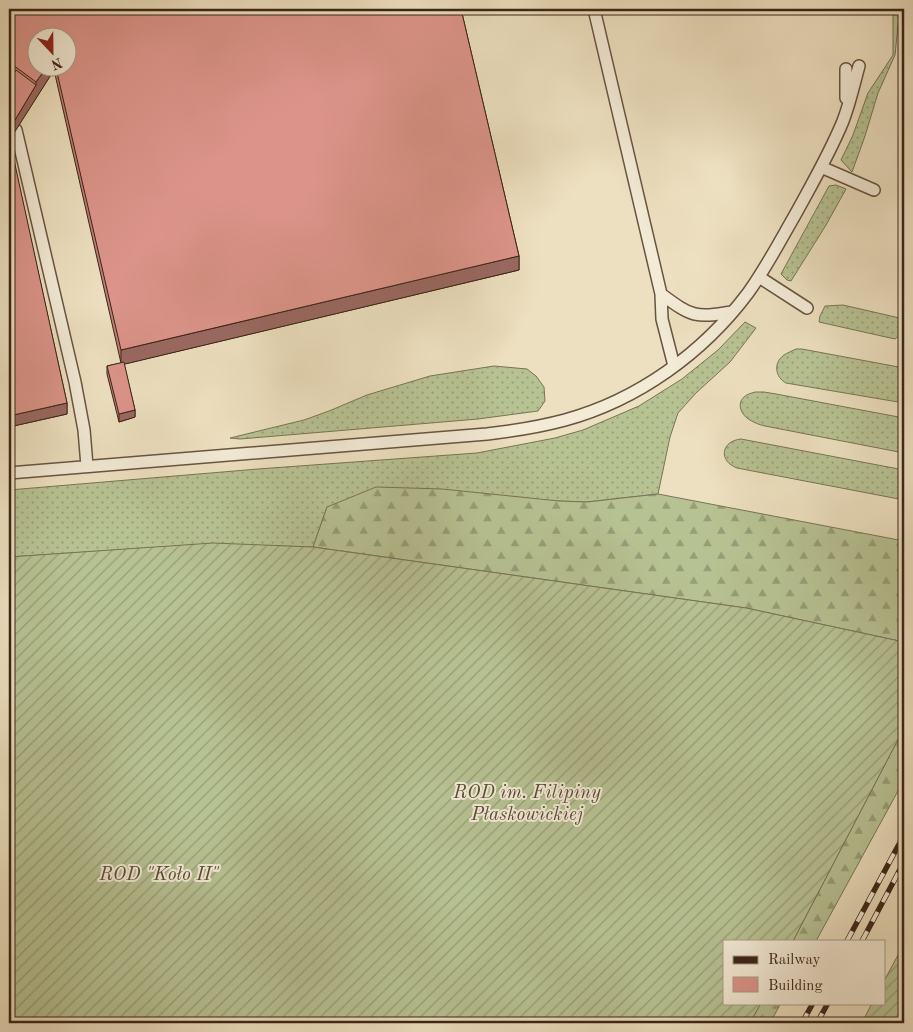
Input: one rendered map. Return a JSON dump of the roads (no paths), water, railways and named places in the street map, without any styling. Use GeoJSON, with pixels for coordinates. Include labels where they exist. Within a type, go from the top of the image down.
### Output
{"type":"FeatureCollection","features":[{"type":"Feature","properties":{"kind":"lane"},"geometry":{"type":"LineString","coordinates":[[594,9],[662,294],[662,320],[674,366]]}},
{"type":"Feature","properties":{"kind":"lane"},"geometry":{"type":"LineString","coordinates":[[9,473],[469,436],[518,430],[558,422],[592,411],[642,387],[674,366],[701,345],[749,291],[776,249],[837,136],[859,66]]}},
{"type":"Feature","properties":{"kind":"lane"},"geometry":{"type":"LineString","coordinates":[[846,69],[846,112]]}},
{"type":"Feature","properties":{"kind":"lane"},"geometry":{"type":"LineString","coordinates":[[16,130],[75,382],[84,430],[87,466]]}},
{"type":"Feature","properties":{"kind":"lane"},"geometry":{"type":"LineString","coordinates":[[821,167],[874,190]]}},
{"type":"Feature","properties":{"kind":"lane"},"geometry":{"type":"LineString","coordinates":[[759,277],[807,308]]}},
{"type":"Feature","properties":{"kind":"lane"},"geometry":{"type":"LineString","coordinates":[[662,294],[686,312],[698,316],[732,312]]}},
{"type":"Feature","properties":{"kind":"railway"},"geometry":{"type":"LineString","coordinates":[[848,940],[904,835]]}},
{"type":"Feature","properties":{"kind":"railway"},"geometry":{"type":"LineString","coordinates":[[863,940],[904,862]]}},
{"type":"Feature","properties":{"kind":"railway"},"geometry":{"type":"LineString","coordinates":[[802,1023],[812,1004]]}},
{"type":"Feature","properties":{"kind":"railway"},"geometry":{"type":"LineString","coordinates":[[817,1023],[827,1004]]}},
{"type":"Feature","properties":{"kind":"park label","name":"ROD im. Filipiny Płaskowickiej"},"geometry":{"type":"Point","coordinates":[527,802]}},
{"type":"Feature","properties":{"kind":"park label","name":"ROD \"Koło II\""},"geometry":{"type":"Point","coordinates":[159,873]}}]}
